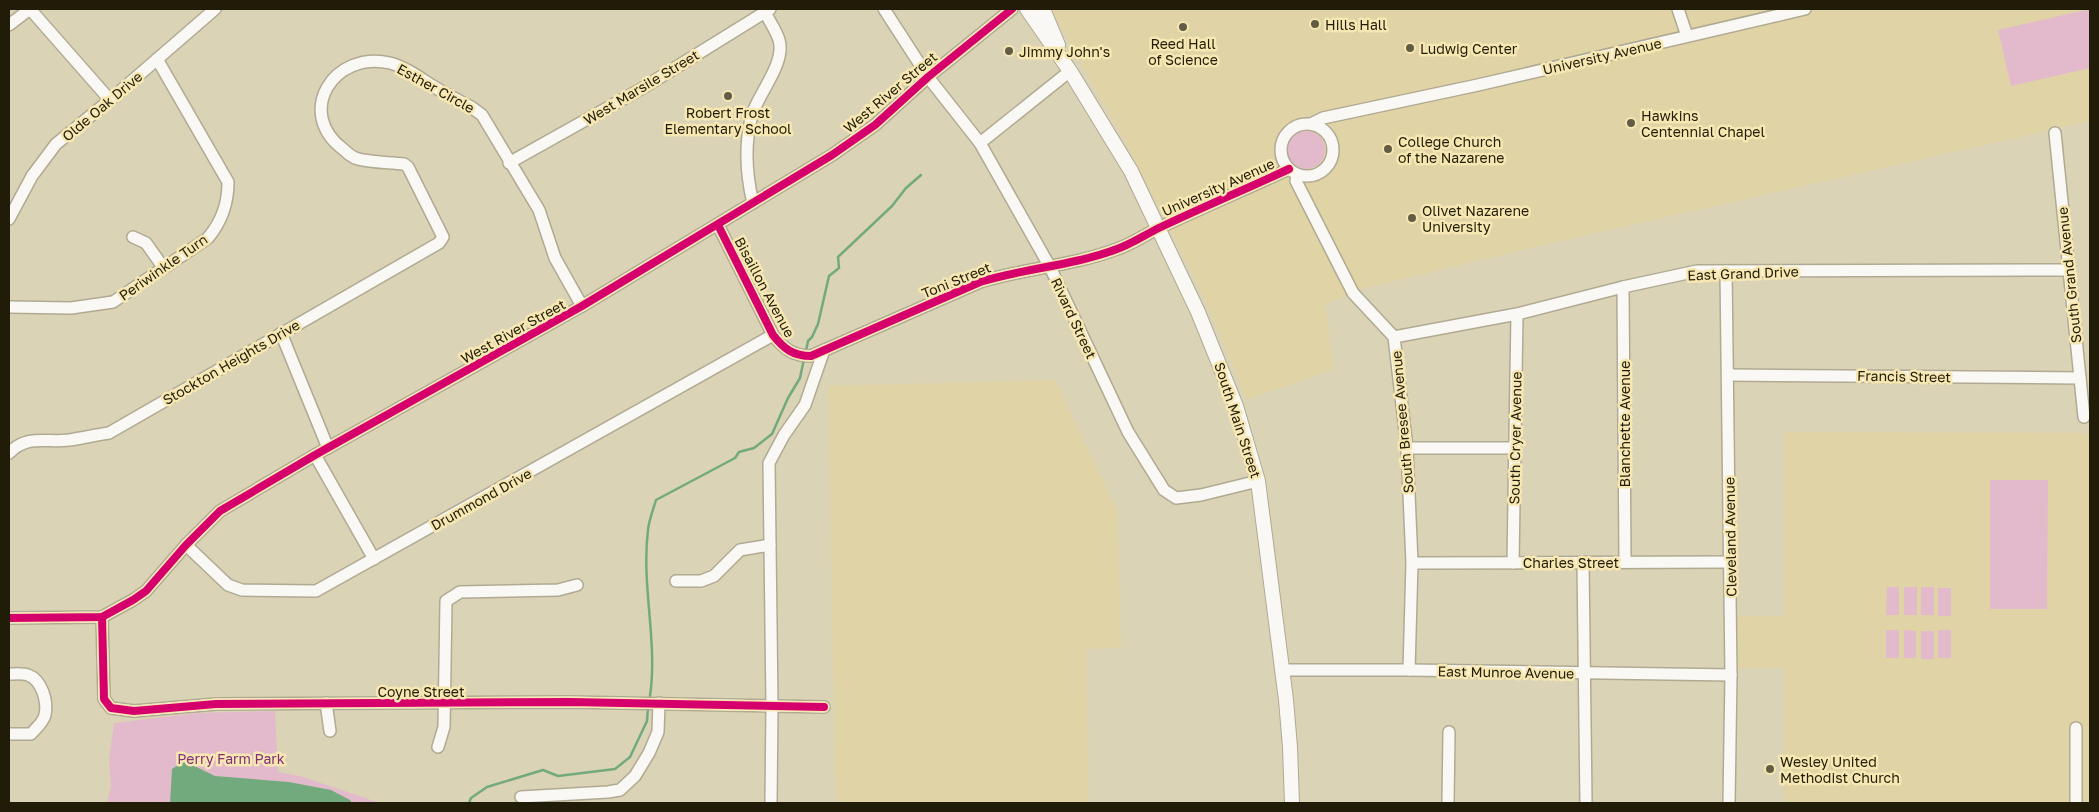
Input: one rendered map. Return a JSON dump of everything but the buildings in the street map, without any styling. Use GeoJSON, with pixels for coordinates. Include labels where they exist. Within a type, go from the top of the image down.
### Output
{"type":"FeatureCollection","features":[{"type":"Feature","properties":{"kind":"main road","name":"South Main Street"},"geometry":{"type":"LineString","coordinates":[[1030,9],[1131,171],[1217,355],[1236,406],[1258,481],[1290,747],[1292,803]]}},
{"type":"Feature","properties":{"kind":"street"},"geometry":{"type":"LineString","coordinates":[[9,25],[30,9],[110,100]]}},
{"type":"Feature","properties":{"kind":"street","name":"Olde Oak Drive"},"geometry":{"type":"LineString","coordinates":[[9,216],[32,176],[56,144],[215,9]]}},
{"type":"Feature","properties":{"kind":"street","name":"Rivard Street"},"geometry":{"type":"LineString","coordinates":[[884,9],[928,77],[980,143],[1050,267],[1128,432],[1164,490],[1176,498],[1201,495],[1258,481]]}},
{"type":"Feature","properties":{"kind":"street","name":"West River Street"},"geometry":{"type":"LineString","coordinates":[[9,618],[102,617],[146,591],[186,545],[220,511],[315,455],[582,306],[718,226],[832,155],[874,124],[928,77],[1012,9]]}},
{"type":"Feature","properties":{"kind":"street"},"geometry":{"type":"LineString","coordinates":[[1678,9],[1687,36]]}},
{"type":"Feature","properties":{"kind":"street","name":"University Avenue"},"geometry":{"type":"LineString","coordinates":[[1293,172],[1281,155],[1283,138],[1295,126],[1311,124],[1323,118],[1478,85],[1790,10],[1805,9]]}},
{"type":"Feature","properties":{"kind":"street"},"geometry":{"type":"LineString","coordinates":[[754,203],[747,174],[748,137],[753,113],[777,64],[779,41],[767,10]]}},
{"type":"Feature","properties":{"kind":"street","name":"West Marsile Street"},"geometry":{"type":"LineString","coordinates":[[509,163],[641,89],[767,10]]}},
{"type":"Feature","properties":{"kind":"street","name":"Periwinkle Turn"},"geometry":{"type":"LineString","coordinates":[[9,307],[71,308],[113,302],[208,238],[220,223],[228,196],[228,182],[157,59]]}},
{"type":"Feature","properties":{"kind":"street","name":"Esther Circle"},"geometry":{"type":"LineString","coordinates":[[443,237],[408,166],[354,157],[337,144],[326,129],[322,113],[323,97],[328,83],[341,71],[356,65],[372,62],[391,63],[482,115],[509,163]]}},
{"type":"Feature","properties":{"kind":"street"},"geometry":{"type":"LineString","coordinates":[[980,143],[1070,71]]}},
{"type":"Feature","properties":{"kind":"street","name":"University Avenue"},"geometry":{"type":"LineString","coordinates":[[1158,228],[1293,172],[1315,175],[1323,171],[1329,165],[1332,157],[1331,140],[1327,132],[1320,126],[1311,124]]}},
{"type":"Feature","properties":{"kind":"street","name":"South Grand Avenue"},"geometry":{"type":"LineString","coordinates":[[2055,133],[2084,417]]}},
{"type":"Feature","properties":{"kind":"street"},"geometry":{"type":"LineString","coordinates":[[509,163],[539,210],[555,258],[582,306]]}},
{"type":"Feature","properties":{"kind":"street","name":"South Bresee Avenue"},"geometry":{"type":"LineString","coordinates":[[1293,172],[1353,293],[1394,337],[1406,448],[1412,563],[1408,670]]}},
{"type":"Feature","properties":{"kind":"street","name":"Bisaillon Avenue"},"geometry":{"type":"LineString","coordinates":[[718,226],[773,335],[784,349],[800,356],[819,352]]}},
{"type":"Feature","properties":{"kind":"street","name":"Toni Street"},"geometry":{"type":"LineString","coordinates":[[819,352],[980,282],[1010,273],[1076,262],[1116,250],[1158,228]]}},
{"type":"Feature","properties":{"kind":"street"},"geometry":{"type":"LineString","coordinates":[[133,237],[146,243],[163,267]]}},
{"type":"Feature","properties":{"kind":"street","name":"Stockton Heights Drive"},"geometry":{"type":"LineString","coordinates":[[9,453],[17,445],[34,440],[68,440],[109,433],[439,243],[443,237]]}},
{"type":"Feature","properties":{"kind":"street","name":"East Grand Drive"},"geometry":{"type":"LineString","coordinates":[[1394,337],[1517,314],[1623,286],[1697,271],[2068,270]]}},
{"type":"Feature","properties":{"kind":"street","name":"Cleveland Avenue"},"geometry":{"type":"LineString","coordinates":[[1726,271],[1731,675],[1730,803]]}},
{"type":"Feature","properties":{"kind":"street","name":"Blanchette Avenue"},"geometry":{"type":"LineString","coordinates":[[1623,286],[1625,562]]}},
{"type":"Feature","properties":{"kind":"street","name":"South Cryer Avenue"},"geometry":{"type":"LineString","coordinates":[[1513,563],[1517,314]]}},
{"type":"Feature","properties":{"kind":"street"},"geometry":{"type":"LineString","coordinates":[[281,333],[328,448]]}},
{"type":"Feature","properties":{"kind":"street","name":"Drummond Drive"},"geometry":{"type":"LineString","coordinates":[[186,545],[228,585],[242,590],[316,591],[773,335]]}},
{"type":"Feature","properties":{"kind":"street"},"geometry":{"type":"LineString","coordinates":[[771,803],[772,706],[769,463],[805,405],[819,352]]}},
{"type":"Feature","properties":{"kind":"street","name":"Francis Street"},"geometry":{"type":"LineString","coordinates":[[1728,374],[2080,378]]}},
{"type":"Feature","properties":{"kind":"street"},"geometry":{"type":"LineString","coordinates":[[1406,448],[1515,448]]}},
{"type":"Feature","properties":{"kind":"street"},"geometry":{"type":"LineString","coordinates":[[315,455],[374,560]]}},
{"type":"Feature","properties":{"kind":"street"},"geometry":{"type":"LineString","coordinates":[[676,581],[701,581],[714,576],[740,550],[770,544]]}},
{"type":"Feature","properties":{"kind":"street"},"geometry":{"type":"LineString","coordinates":[[1583,562],[1586,803]]}},
{"type":"Feature","properties":{"kind":"street","name":"Charles Street"},"geometry":{"type":"LineString","coordinates":[[1412,563],[1730,562]]}},
{"type":"Feature","properties":{"kind":"street"},"geometry":{"type":"LineString","coordinates":[[438,747],[444,727],[446,601],[460,592],[558,590],[577,585]]}},
{"type":"Feature","properties":{"kind":"street","name":"Coyne Street"},"geometry":{"type":"LineString","coordinates":[[102,617],[104,699],[111,708],[134,711],[216,704],[326,703],[660,703],[824,707]]}},
{"type":"Feature","properties":{"kind":"street","name":"East Munroe Avenue"},"geometry":{"type":"LineString","coordinates":[[1281,670],[1731,675]]}},
{"type":"Feature","properties":{"kind":"street"},"geometry":{"type":"LineString","coordinates":[[9,674],[27,674],[36,679],[42,686],[45,714],[40,725],[31,734],[9,734]]}},
{"type":"Feature","properties":{"kind":"street"},"geometry":{"type":"LineString","coordinates":[[326,703],[330,731]]}},
{"type":"Feature","properties":{"kind":"street"},"geometry":{"type":"LineString","coordinates":[[521,797],[620,790],[635,776],[649,753],[658,732],[660,703]]}},
{"type":"Feature","properties":{"kind":"street"},"geometry":{"type":"LineString","coordinates":[[2076,728],[2076,803]]}},
{"type":"Feature","properties":{"kind":"street"},"geometry":{"type":"LineString","coordinates":[[1448,803],[1449,732]]}},
{"type":"Feature","properties":{"kind":"shaded area","name":"Olivet Nazarene University"},"geometry":{"type":"Polygon","coordinates":[[[1051,9],[2090,9],[2090,121],[1534,247],[1362,289],[1325,304],[1334,369],[1246,400],[1197,282],[1127,145],[1051,9]]]}},
{"type":"Feature","properties":{"kind":"shaded area"},"geometry":{"type":"Polygon","coordinates":[[[1055,380],[1117,510],[1121,648],[1086,649],[1088,803],[836,803],[828,386],[1055,380]]]}},
{"type":"Feature","properties":{"kind":"shaded area"},"geometry":{"type":"Polygon","coordinates":[[[1785,432],[2090,433],[2090,803],[1784,803],[1784,668],[1734,668],[1734,616],[1785,616],[1785,432]]]}},
{"type":"Feature","properties":{"kind":"shaded area"},"geometry":{"type":"Polygon","coordinates":[[[184,761],[215,776],[289,782],[331,790],[352,803],[170,803],[172,769],[184,761]]]}},
{"type":"Feature","properties":{"kind":"green space"},"geometry":{"type":"Polygon","coordinates":[[[2090,9],[2090,68],[2011,86],[1998,30],[2090,9]]]}},
{"type":"Feature","properties":{"kind":"green space"},"geometry":{"type":"Polygon","coordinates":[[[1306,131],[1319,137],[1325,150],[1319,163],[1306,169],[1293,163],[1287,150],[1293,137],[1306,131]]]}},
{"type":"Feature","properties":{"kind":"green space"},"geometry":{"type":"Polygon","coordinates":[[[1990,480],[2048,480],[2047,609],[1990,609],[1990,480]]]}},
{"type":"Feature","properties":{"kind":"green space"},"geometry":{"type":"Polygon","coordinates":[[[1887,587],[1899,587],[1899,615],[1886,615],[1887,587]]]}},
{"type":"Feature","properties":{"kind":"green space"},"geometry":{"type":"Polygon","coordinates":[[[1904,587],[1917,587],[1917,615],[1904,615],[1904,587]]]}},
{"type":"Feature","properties":{"kind":"green space"},"geometry":{"type":"Polygon","coordinates":[[[1921,587],[1934,587],[1934,615],[1921,615],[1921,587]]]}},
{"type":"Feature","properties":{"kind":"green space"},"geometry":{"type":"Polygon","coordinates":[[[1938,588],[1951,588],[1951,616],[1938,616],[1938,588]]]}},
{"type":"Feature","properties":{"kind":"green space"},"geometry":{"type":"Polygon","coordinates":[[[1886,630],[1899,630],[1899,658],[1886,658],[1886,630]]]}},
{"type":"Feature","properties":{"kind":"green space"},"geometry":{"type":"Polygon","coordinates":[[[1904,630],[1916,631],[1916,658],[1904,658],[1904,630]]]}},
{"type":"Feature","properties":{"kind":"green space"},"geometry":{"type":"Polygon","coordinates":[[[1938,630],[1951,630],[1951,658],[1938,658],[1938,630]]]}},
{"type":"Feature","properties":{"kind":"green space"},"geometry":{"type":"Polygon","coordinates":[[[1921,631],[1934,631],[1934,659],[1921,659],[1921,631]]]}},
{"type":"Feature","properties":{"kind":"green space","name":"Perry Farm Park"},"geometry":{"type":"Polygon","coordinates":[[[275,711],[278,772],[300,776],[380,803],[107,803],[111,786],[109,759],[114,723],[197,713],[275,711]]]}},
{"type":"Feature","properties":{"kind":"waterway"},"geometry":{"type":"LineString","coordinates":[[806,351],[808,341],[818,324],[829,276],[839,268],[838,257],[892,206],[906,188],[921,175]]}},
{"type":"Feature","properties":{"kind":"waterway"},"geometry":{"type":"LineString","coordinates":[[650,696],[652,655],[646,551],[650,519],[656,500],[735,458],[739,452],[754,448],[772,434],[788,398],[800,378],[804,359]]}},
{"type":"Feature","properties":{"kind":"waterway"},"geometry":{"type":"LineString","coordinates":[[469,803],[471,798],[487,787],[543,770],[558,776],[615,769],[630,757],[647,721],[648,707]]}},
{"type":"Feature","properties":{"kind":"cycle path"},"geometry":{"type":"LineString","coordinates":[[9,618],[102,617],[133,600],[146,591],[186,545],[220,511],[315,455],[582,306],[832,155],[875,125],[928,77],[1012,9]]}},
{"type":"Feature","properties":{"kind":"cycle path"},"geometry":{"type":"LineString","coordinates":[[718,225],[773,335],[789,351],[799,355],[811,356],[980,282],[1100,255],[1123,247],[1155,230],[1289,169]]}},
{"type":"Feature","properties":{"kind":"cycle path"},"geometry":{"type":"LineString","coordinates":[[102,617],[104,699],[111,708],[134,711],[216,704],[570,702],[824,707]]}},
{"type":"Feature","properties":{"kind":"place","name":"Hills Hall"},"geometry":{"type":"Point","coordinates":[1315,24]}},
{"type":"Feature","properties":{"kind":"place","name":"Reed Hall of Science"},"geometry":{"type":"Point","coordinates":[1183,27]}},
{"type":"Feature","properties":{"kind":"place","name":"Ludwig Center"},"geometry":{"type":"Point","coordinates":[1410,48]}},
{"type":"Feature","properties":{"kind":"place","name":"Jimmy John's"},"geometry":{"type":"Point","coordinates":[1009,51]}},
{"type":"Feature","properties":{"kind":"place","name":"Robert Frost Elementary School"},"geometry":{"type":"Point","coordinates":[728,96]}},
{"type":"Feature","properties":{"kind":"place","name":"Hawkins Centennial Chapel"},"geometry":{"type":"Point","coordinates":[1631,123]}},
{"type":"Feature","properties":{"kind":"place","name":"College Church of the Nazarene"},"geometry":{"type":"Point","coordinates":[1388,149]}},
{"type":"Feature","properties":{"kind":"place","name":"Olivet Nazarene University"},"geometry":{"type":"Point","coordinates":[1412,218]}},
{"type":"Feature","properties":{"kind":"place","name":"Wesley United Methodist Church"},"geometry":{"type":"Point","coordinates":[1770,769]}}]}
